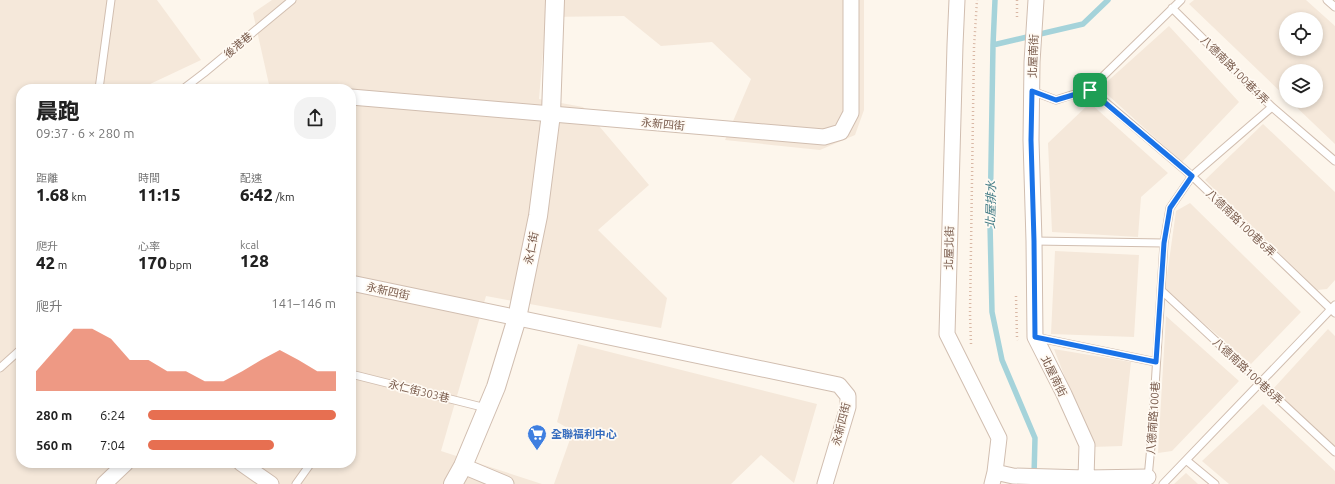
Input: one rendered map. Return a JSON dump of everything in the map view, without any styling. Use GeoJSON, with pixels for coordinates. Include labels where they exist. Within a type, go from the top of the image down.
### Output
{"type":"FeatureCollection","features":[{"type":"Feature","properties":{"kind":"street","name":"永仁街"},"geometry":{"type":"LineString","coordinates":[[453,484],[463,466],[496,387],[517,318],[538,216],[551,114],[555,0]]}},
{"type":"Feature","properties":{"kind":"street","name":"永新四街"},"geometry":{"type":"LineString","coordinates":[[356,97],[824,137],[841,132],[851,114],[851,0]]}},
{"type":"Feature","properties":{"kind":"street","name":"北屋北街"},"geometry":{"type":"LineString","coordinates":[[957,0],[954,45],[947,334],[999,438],[994,478]]}},
{"type":"Feature","properties":{"kind":"street","name":"北屋南街"},"geometry":{"type":"LineString","coordinates":[[1036,4],[1032,62],[1031,140],[1035,337],[1064,394],[1087,445],[1084,481]]}},
{"type":"Feature","properties":{"kind":"street","name":"永新四街"},"geometry":{"type":"LineString","coordinates":[[356,285],[839,385],[848,396],[848,407],[825,484]]}},
{"type":"Feature","properties":{"kind":"street"},"geometry":{"type":"LineString","coordinates":[[463,466],[506,484]]}},
{"type":"Feature","properties":{"kind":"street"},"geometry":{"type":"LineString","coordinates":[[104,484],[121,468]]}},
{"type":"Feature","properties":{"kind":"street"},"geometry":{"type":"LineString","coordinates":[[247,468],[265,482]]}},
{"type":"Feature","properties":{"kind":"street"},"geometry":{"type":"LineString","coordinates":[[994,478],[1013,476],[1065,477],[1084,481],[1148,481]]}},
{"type":"Feature","properties":{"kind":"lane"},"geometry":{"type":"LineString","coordinates":[[100,84],[111,0]]}},
{"type":"Feature","properties":{"kind":"lane","name":"後港巷"},"geometry":{"type":"LineString","coordinates":[[190,84],[292,0]]}},
{"type":"Feature","properties":{"kind":"lane"},"geometry":{"type":"LineString","coordinates":[[1032,91],[1056,100],[1090,90],[1181,0]]}},
{"type":"Feature","properties":{"kind":"lane"},"geometry":{"type":"LineString","coordinates":[[1328,0],[1335,7]]}},
{"type":"Feature","properties":{"kind":"lane","name":"八德南路100巷4弄"},"geometry":{"type":"LineString","coordinates":[[1172,8],[1272,107],[1335,161]]}},
{"type":"Feature","properties":{"kind":"lane","name":"八德南路100巷6弄"},"geometry":{"type":"LineString","coordinates":[[1090,90],[1192,176],[1334,309]]}},
{"type":"Feature","properties":{"kind":"lane","name":"八德南路100巷"},"geometry":{"type":"LineString","coordinates":[[1148,481],[1164,243],[1170,208],[1192,176],[1272,107]]}},
{"type":"Feature","properties":{"kind":"lane"},"geometry":{"type":"LineString","coordinates":[[1034,241],[1164,243]]}},
{"type":"Feature","properties":{"kind":"lane","name":"八德南路100巷8弄"},"geometry":{"type":"LineString","coordinates":[[1161,290],[1335,452]]}},
{"type":"Feature","properties":{"kind":"lane"},"geometry":{"type":"LineString","coordinates":[[1163,484],[1260,383],[1334,309]]}},
{"type":"Feature","properties":{"kind":"lane"},"geometry":{"type":"LineString","coordinates":[[1035,337],[1156,362]]}},
{"type":"Feature","properties":{"kind":"lane"},"geometry":{"type":"LineString","coordinates":[[0,368],[16,354]]}},
{"type":"Feature","properties":{"kind":"lane","name":"永仁街303巷"},"geometry":{"type":"LineString","coordinates":[[356,375],[486,408]]}},
{"type":"Feature","properties":{"kind":"lane"},"geometry":{"type":"LineString","coordinates":[[1186,460],[1215,484]]}},
{"type":"Feature","properties":{"kind":"lane"},"geometry":{"type":"LineString","coordinates":[[296,484],[307,468]]}},
{"type":"Feature","properties":{"kind":"path"},"geometry":{"type":"LineString","coordinates":[[971,349],[970,314],[976,0]]}},
{"type":"Feature","properties":{"kind":"path"},"geometry":{"type":"LineString","coordinates":[[1017,0],[1017,7]]}},
{"type":"Feature","properties":{"kind":"shaded area"},"geometry":{"type":"Polygon","coordinates":[[[0,0],[157,0],[201,60],[150,84],[16,84],[16,468],[356,468],[356,84],[269,84],[253,13],[272,0],[864,0],[864,110],[855,135],[820,150],[725,140],[751,79],[712,42],[661,46],[624,16],[546,17],[539,99],[583,107],[649,185],[598,230],[667,298],[661,328],[486,296],[441,451],[542,484],[0,484],[0,0]]]}},
{"type":"Feature","properties":{"kind":"shaded area"},"geometry":{"type":"Polygon","coordinates":[[[1194,0],[1306,0],[1319,12],[1279,12],[1279,56],[1323,56],[1323,15],[1335,26],[1335,144],[1297,108],[1323,108],[1323,64],[1279,64],[1279,90],[1189,4],[1194,0]]]}},
{"type":"Feature","properties":{"kind":"shaded area"},"geometry":{"type":"Polygon","coordinates":[[[1169,26],[1239,102],[1182,162],[1100,88],[1169,26]]]}},
{"type":"Feature","properties":{"kind":"shaded area"},"geometry":{"type":"Polygon","coordinates":[[[1090,103],[1168,173],[1141,197],[1138,237],[1052,232],[1048,143],[1090,103]]]}},
{"type":"Feature","properties":{"kind":"shaded area"},"geometry":{"type":"Polygon","coordinates":[[[1263,124],[1335,192],[1335,280],[1327,289],[1317,290],[1205,180],[1263,124]]]}},
{"type":"Feature","properties":{"kind":"shaded area"},"geometry":{"type":"Polygon","coordinates":[[[1190,203],[1301,312],[1251,364],[1165,290],[1176,211],[1190,203]]]}},
{"type":"Feature","properties":{"kind":"shaded area"},"geometry":{"type":"Polygon","coordinates":[[[1055,251],[1139,255],[1134,337],[1051,334],[1055,251]]]}},
{"type":"Feature","properties":{"kind":"shaded area"},"geometry":{"type":"Polygon","coordinates":[[[1166,316],[1239,381],[1172,451],[1158,453],[1166,316]]]}},
{"type":"Feature","properties":{"kind":"shaded area"},"geometry":{"type":"Polygon","coordinates":[[[1328,329],[1335,336],[1335,447],[1273,389],[1328,329]]]}},
{"type":"Feature","properties":{"kind":"shaded area"},"geometry":{"type":"Polygon","coordinates":[[[578,344],[817,404],[794,483],[761,455],[731,484],[554,484],[573,431],[557,422],[578,344]]]}},
{"type":"Feature","properties":{"kind":"shaded area"},"geometry":{"type":"Polygon","coordinates":[[[1054,349],[1131,362],[1122,446],[1092,447],[1054,349]]]}},
{"type":"Feature","properties":{"kind":"shaded area"},"geometry":{"type":"Polygon","coordinates":[[[1263,404],[1335,471],[1335,484],[1229,484],[1202,461],[1263,404]]]}},
{"type":"Feature","properties":{"kind":"shaded area"},"geometry":{"type":"Polygon","coordinates":[[[1186,473],[1198,484],[1174,484],[1186,473]]]}},
{"type":"Feature","properties":{"kind":"waterway","name":"北屋排水"},"geometry":{"type":"LineString","coordinates":[[995,0],[990,224],[992,312],[1002,360],[1035,438],[1034,476]]}},
{"type":"Feature","properties":{"kind":"waterway","name":"北屋排水"},"geometry":{"type":"LineString","coordinates":[[993,45],[1083,24],[1108,0]]}},
{"type":"Feature","properties":{"kind":"place","name":"全聯福利中心"},"geometry":{"type":"Point","coordinates":[537,451]}},
{"type":"Feature","properties":{"kind":"route"},"geometry":{"type":"LineString","coordinates":[[1090,90],[1192,176],[1170,208],[1164,243],[1156,362],[1035,337],[1031,140],[1032,91],[1056,100],[1090,90]]}}]}
